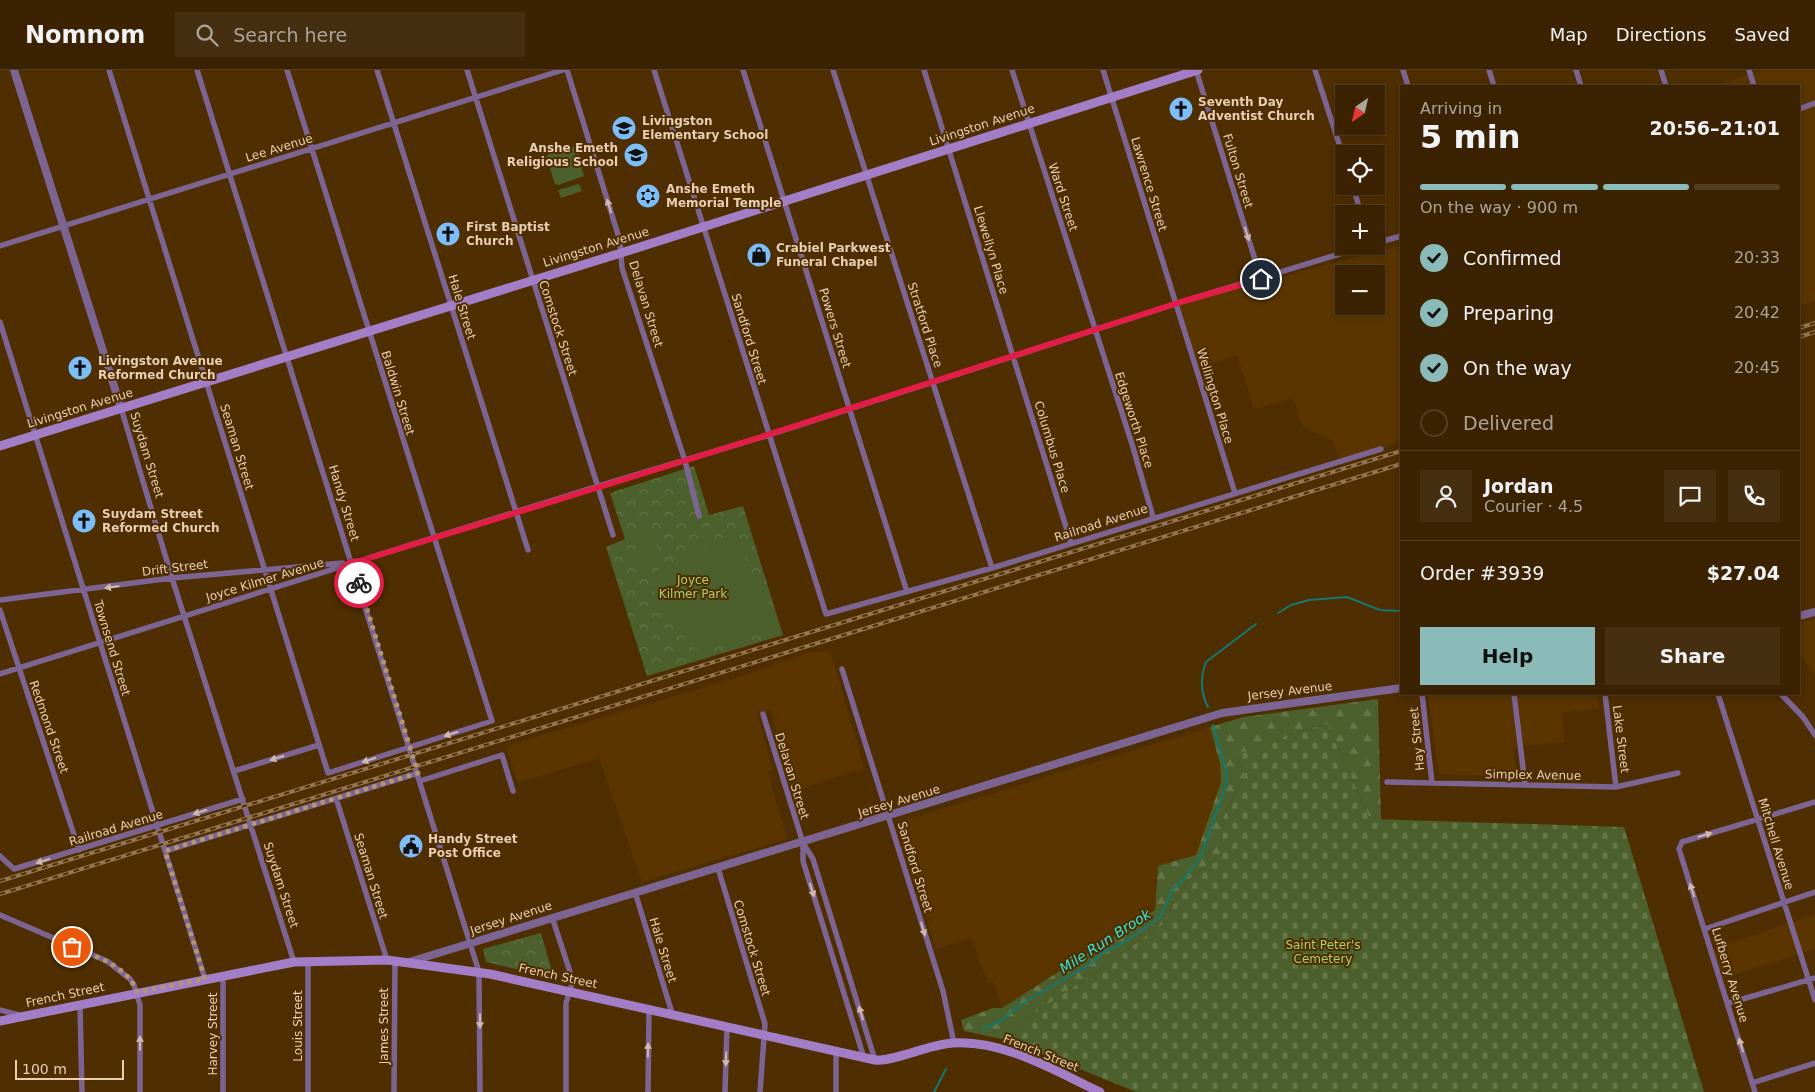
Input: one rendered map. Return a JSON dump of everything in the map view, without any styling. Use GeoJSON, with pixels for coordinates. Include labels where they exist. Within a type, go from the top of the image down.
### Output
{"type":"FeatureCollection","features":[{"type":"Feature","properties":{"kind":"main road","name":"Livingston Avenue"},"geometry":{"type":"LineString","coordinates":[[0,446],[287,355],[704,227],[1197,70]]}},
{"type":"Feature","properties":{"kind":"main road","name":"French Street"},"geometry":{"type":"LineString","coordinates":[[0,1021],[294,962],[308,960],[391,960],[480,972],[672,1013],[875,1060],[884,1060],[918,1049],[954,1042],[992,1047],[1009,1052],[1100,1092]]}},
{"type":"Feature","properties":{"kind":"street","name":"Suydam Street"},"geometry":{"type":"LineString","coordinates":[[14,70],[294,962]]}},
{"type":"Feature","properties":{"kind":"street","name":"Seaman Street"},"geometry":{"type":"LineString","coordinates":[[109,70],[328,773],[410,748]]}},
{"type":"Feature","properties":{"kind":"street","name":"Handy Street"},"geometry":{"type":"LineString","coordinates":[[197,70],[480,972],[480,1092]]}},
{"type":"Feature","properties":{"kind":"street","name":"Baldwin Street"},"geometry":{"type":"LineString","coordinates":[[287,70],[492,721],[410,748]]}},
{"type":"Feature","properties":{"kind":"street","name":"Hale Street"},"geometry":{"type":"LineString","coordinates":[[377,70],[528,550]]}},
{"type":"Feature","properties":{"kind":"street","name":"Comstock Street"},"geometry":{"type":"LineString","coordinates":[[467,70],[613,535]]}},
{"type":"Feature","properties":{"kind":"street","name":"Lee Avenue"},"geometry":{"type":"LineString","coordinates":[[0,246],[148,198],[563,70]]}},
{"type":"Feature","properties":{"kind":"street","name":"Delavan Street"},"geometry":{"type":"LineString","coordinates":[[567,70],[620,241],[622,268],[684,461],[699,516]]}},
{"type":"Feature","properties":{"kind":"street","name":"Sandford Street"},"geometry":{"type":"LineString","coordinates":[[654,70],[826,614]]}},
{"type":"Feature","properties":{"kind":"street","name":"Powers Street"},"geometry":{"type":"LineString","coordinates":[[743,70],[907,592]]}},
{"type":"Feature","properties":{"kind":"street","name":"Stratford Place"},"geometry":{"type":"LineString","coordinates":[[833,70],[992,568]]}},
{"type":"Feature","properties":{"kind":"street","name":"Llewellyn Place"},"geometry":{"type":"LineString","coordinates":[[924,70],[1013,357]]}},
{"type":"Feature","properties":{"kind":"street","name":"Ward Street"},"geometry":{"type":"LineString","coordinates":[[1012,70],[1095,330]]}},
{"type":"Feature","properties":{"kind":"street","name":"Lawrence Street"},"geometry":{"type":"LineString","coordinates":[[1103,70],[1176,305]]}},
{"type":"Feature","properties":{"kind":"street","name":"Fulton Street"},"geometry":{"type":"LineString","coordinates":[[1197,70],[1261,279]]}},
{"type":"Feature","properties":{"kind":"street"},"geometry":{"type":"LineString","coordinates":[[1315,70],[1339,145]]}},
{"type":"Feature","properties":{"kind":"street"},"geometry":{"type":"LineString","coordinates":[[1403,70],[1408,85]]}},
{"type":"Feature","properties":{"kind":"street"},"geometry":{"type":"LineString","coordinates":[[1489,70],[1494,85]]}},
{"type":"Feature","properties":{"kind":"street"},"geometry":{"type":"LineString","coordinates":[[1576,70],[1581,85]]}},
{"type":"Feature","properties":{"kind":"street"},"geometry":{"type":"LineString","coordinates":[[1661,70],[1666,85]]}},
{"type":"Feature","properties":{"kind":"street"},"geometry":{"type":"LineString","coordinates":[[1749,70],[1754,85]]}},
{"type":"Feature","properties":{"kind":"street"},"geometry":{"type":"LineString","coordinates":[[1800,109],[1815,103]]}},
{"type":"Feature","properties":{"kind":"street"},"geometry":{"type":"LineString","coordinates":[[1385,240],[1400,236]]}},
{"type":"Feature","properties":{"kind":"street","name":"Joyce Kilmer Avenue"},"geometry":{"type":"LineString","coordinates":[[0,674],[99,641],[516,511],[769,435],[1095,330],[1337,255]]}},
{"type":"Feature","properties":{"kind":"street","name":"Wellington Place"},"geometry":{"type":"LineString","coordinates":[[1176,305],[1235,493]]}},
{"type":"Feature","properties":{"kind":"street","name":"Townsend Street"},"geometry":{"type":"LineString","coordinates":[[0,322],[205,979]]}},
{"type":"Feature","properties":{"kind":"street","name":"Edgeworth Place"},"geometry":{"type":"LineString","coordinates":[[1095,330],[1153,517]]}},
{"type":"Feature","properties":{"kind":"street","name":"Columbus Place"},"geometry":{"type":"LineString","coordinates":[[1013,357],[1071,543]]}},
{"type":"Feature","properties":{"kind":"street","name":"Railroad Avenue"},"geometry":{"type":"LineString","coordinates":[[826,614],[992,568],[1153,517],[1381,449]]}},
{"type":"Feature","properties":{"kind":"street","name":"Drift Street"},"geometry":{"type":"LineString","coordinates":[[0,600],[172,578],[353,563]]}},
{"type":"Feature","properties":{"kind":"street","name":"Redmond Street"},"geometry":{"type":"LineString","coordinates":[[0,610],[79,850]]}},
{"type":"Feature","properties":{"kind":"street"},"geometry":{"type":"LineString","coordinates":[[1800,616],[1815,612]]}},
{"type":"Feature","properties":{"kind":"street","name":"Sandford Street"},"geometry":{"type":"LineString","coordinates":[[842,669],[943,991],[954,1042]]}},
{"type":"Feature","properties":{"kind":"street","name":"Jersey Avenue"},"geometry":{"type":"LineString","coordinates":[[409,962],[552,917],[803,843],[1222,713],[1400,688]]}},
{"type":"Feature","properties":{"kind":"street","name":"Hay Street"},"geometry":{"type":"LineString","coordinates":[[1422,695],[1432,783]]}},
{"type":"Feature","properties":{"kind":"street"},"geometry":{"type":"LineString","coordinates":[[1514,695],[1525,784]]}},
{"type":"Feature","properties":{"kind":"street","name":"Lake Street"},"geometry":{"type":"LineString","coordinates":[[1605,695],[1616,787]]}},
{"type":"Feature","properties":{"kind":"street","name":"Mitchell Avenue"},"geometry":{"type":"LineString","coordinates":[[1718,695],[1784,902],[1812,979],[1815,1000]]}},
{"type":"Feature","properties":{"kind":"street"},"geometry":{"type":"LineString","coordinates":[[1783,695],[1803,717],[1815,735]]}},
{"type":"Feature","properties":{"kind":"street","name":"Delavan Street"},"geometry":{"type":"LineString","coordinates":[[763,714],[803,843],[813,858],[875,1060]]}},
{"type":"Feature","properties":{"kind":"street"},"geometry":{"type":"LineString","coordinates":[[234,771],[320,745]]}},
{"type":"Feature","properties":{"kind":"street"},"geometry":{"type":"LineString","coordinates":[[420,781],[502,755],[512,791]]}},
{"type":"Feature","properties":{"kind":"street"},"geometry":{"type":"LineString","coordinates":[[165,851],[418,773]]}},
{"type":"Feature","properties":{"kind":"street","name":"Simplex Avenue"},"geometry":{"type":"LineString","coordinates":[[1387,782],[1616,787],[1678,773]]}},
{"type":"Feature","properties":{"kind":"street","name":"Seaman Street"},"geometry":{"type":"LineString","coordinates":[[336,798],[391,960]]}},
{"type":"Feature","properties":{"kind":"street","name":"Railroad Avenue"},"geometry":{"type":"LineString","coordinates":[[0,856],[14,870],[242,799]]}},
{"type":"Feature","properties":{"kind":"street"},"geometry":{"type":"LineString","coordinates":[[1758,820],[1815,802]]}},
{"type":"Feature","properties":{"kind":"street","name":"Lufberry Avenue"},"geometry":{"type":"LineString","coordinates":[[1755,1092],[1679,849],[1682,842],[1758,820]]}},
{"type":"Feature","properties":{"kind":"street","name":"Delavan Street"},"geometry":{"type":"LineString","coordinates":[[803,843],[803,861],[864,1058]]}},
{"type":"Feature","properties":{"kind":"street","name":"Comstock Street"},"geometry":{"type":"LineString","coordinates":[[718,868],[765,1024],[760,1092]]}},
{"type":"Feature","properties":{"kind":"street","name":"Hale Street"},"geometry":{"type":"LineString","coordinates":[[636,892],[672,1013]]}},
{"type":"Feature","properties":{"kind":"street"},"geometry":{"type":"LineString","coordinates":[[1705,929],[1815,892]]}},
{"type":"Feature","properties":{"kind":"street"},"geometry":{"type":"LineString","coordinates":[[0,915],[114,965],[130,979],[137,992],[140,1005],[140,1092]]}},
{"type":"Feature","properties":{"kind":"street"},"geometry":{"type":"LineString","coordinates":[[552,917],[573,981],[566,1003],[566,1092]]}},
{"type":"Feature","properties":{"kind":"street"},"geometry":{"type":"LineString","coordinates":[[829,942],[838,940]]}},
{"type":"Feature","properties":{"kind":"street","name":"Louis Street"},"geometry":{"type":"LineString","coordinates":[[308,960],[308,1092]]}},
{"type":"Feature","properties":{"kind":"street","name":"James Street"},"geometry":{"type":"LineString","coordinates":[[391,960],[394,1092]]}},
{"type":"Feature","properties":{"kind":"street","name":"Harvey Street"},"geometry":{"type":"LineString","coordinates":[[222,1092],[223,975]]}},
{"type":"Feature","properties":{"kind":"street"},"geometry":{"type":"LineString","coordinates":[[1728,1003],[1812,979]]}},
{"type":"Feature","properties":{"kind":"street"},"geometry":{"type":"LineString","coordinates":[[80,1006],[82,1092]]}},
{"type":"Feature","properties":{"kind":"street"},"geometry":{"type":"LineString","coordinates":[[648,1092],[649,1008]]}},
{"type":"Feature","properties":{"kind":"street"},"geometry":{"type":"LineString","coordinates":[[0,1010],[26,1017]]}},
{"type":"Feature","properties":{"kind":"street"},"geometry":{"type":"LineString","coordinates":[[725,1092],[727,1026]]}},
{"type":"Feature","properties":{"kind":"street"},"geometry":{"type":"LineString","coordinates":[[836,1051],[836,1092]]}},
{"type":"Feature","properties":{"kind":"street"},"geometry":{"type":"LineString","coordinates":[[1752,1083],[1815,1063]]}},
{"type":"Feature","properties":{"kind":"shaded area"},"geometry":{"type":"Polygon","coordinates":[[[1763,70],[1815,70],[1815,301],[1801,305],[1800,302],[1800,85],[1717,85],[1763,70]]]}},
{"type":"Feature","properties":{"kind":"shaded area"},"geometry":{"type":"Polygon","coordinates":[[[1397,246],[1400,255],[1400,441],[1340,463],[1333,441],[1303,427],[1293,398],[1254,409],[1237,355],[1196,368],[1176,305],[1363,255],[1385,255],[1385,249],[1397,246]]]}},
{"type":"Feature","properties":{"kind":"shaded area"},"geometry":{"type":"Polygon","coordinates":[[[1815,619],[1815,674],[1800,655],[1800,623],[1815,619]]]}},
{"type":"Feature","properties":{"kind":"shaded area"},"geometry":{"type":"Polygon","coordinates":[[[830,650],[864,768],[795,791],[770,709],[757,713],[773,770],[768,772],[787,839],[642,882],[599,758],[518,783],[506,746],[752,673],[808,653],[830,650]]]}},
{"type":"Feature","properties":{"kind":"shaded area"},"geometry":{"type":"Polygon","coordinates":[[[1428,695],[1597,695],[1599,708],[1562,713],[1565,742],[1513,747],[1517,777],[1439,774],[1428,695]]]}},
{"type":"Feature","properties":{"kind":"shaded area"},"geometry":{"type":"Polygon","coordinates":[[[1210,727],[1220,764],[1221,782],[1196,855],[1158,867],[1155,910],[1002,1008],[993,982],[988,983],[971,938],[936,949],[896,823],[1210,727]]]}},
{"type":"Feature","properties":{"kind":"shaded area"},"geometry":{"type":"Polygon","coordinates":[[[1815,914],[1815,949],[1718,980],[1707,951],[1815,914]]]}},
{"type":"Feature","properties":{"kind":"green space"},"geometry":{"type":"Polygon","coordinates":[[[574,147],[577,149],[584,176],[559,185],[555,184],[546,157],[549,154],[574,147]]]}},
{"type":"Feature","properties":{"kind":"green space"},"geometry":{"type":"Polygon","coordinates":[[[579,184],[582,191],[561,198],[558,190],[579,184]]]}},
{"type":"Feature","properties":{"kind":"green space","name":"Joyce Kilmer Park"},"geometry":{"type":"Polygon","coordinates":[[[694,466],[709,515],[743,506],[783,635],[647,676],[606,547],[625,539],[610,493],[694,466]]]}},
{"type":"Feature","properties":{"kind":"green space"},"geometry":{"type":"Polygon","coordinates":[[[649,526],[661,557],[640,564],[630,532],[649,526]]]}},
{"type":"Feature","properties":{"kind":"green space"},"geometry":{"type":"Polygon","coordinates":[[[722,538],[732,539],[736,544],[736,548],[741,550],[781,629],[700,652],[685,639],[669,617],[655,593],[649,574],[691,558],[697,550],[714,542],[719,543],[722,538]]]}},
{"type":"Feature","properties":{"kind":"green space"},"geometry":{"type":"Polygon","coordinates":[[[1378,699],[1381,821],[1370,819],[1327,724],[1277,739],[1260,755],[1237,758],[1245,774],[1223,818],[1220,856],[1187,881],[1162,925],[1023,1022],[1011,1041],[964,1031],[961,1020],[993,1008],[1002,1008],[1155,910],[1158,866],[1196,855],[1221,782],[1220,764],[1210,727],[1243,717],[1378,699]]]}},
{"type":"Feature","properties":{"kind":"green space","name":"Saint Peter's Cemetery"},"geometry":{"type":"Polygon","coordinates":[[[1327,724],[1370,819],[1624,827],[1704,1092],[1136,1092],[1011,1041],[1023,1022],[1162,925],[1187,881],[1220,856],[1223,818],[1245,774],[1237,758],[1242,751],[1260,755],[1277,739],[1327,724]]]}},
{"type":"Feature","properties":{"kind":"green space"},"geometry":{"type":"Polygon","coordinates":[[[541,933],[554,978],[486,962],[483,949],[541,933]]]}},
{"type":"Feature","properties":{"kind":"waterway","name":"Mile Run Brook"},"geometry":{"type":"LineString","coordinates":[[1278,613],[1291,605],[1309,600],[1347,597],[1380,610],[1400,611]]}},
{"type":"Feature","properties":{"kind":"waterway","name":"Mile Run Brook"},"geometry":{"type":"LineString","coordinates":[[1208,707],[1203,696],[1202,685],[1206,662],[1256,624]]}},
{"type":"Feature","properties":{"kind":"waterway","name":"Mile Run Brook"},"geometry":{"type":"LineString","coordinates":[[983,1029],[1000,1021],[1020,1005],[1092,963],[1102,953],[1125,942],[1160,917],[1173,889],[1186,877],[1202,854],[1226,784],[1227,774],[1213,725]]}},
{"type":"Feature","properties":{"kind":"waterway","name":"Mile Run Brook"},"geometry":{"type":"LineString","coordinates":[[934,1092],[946,1069]]}},
{"type":"Feature","properties":{"kind":"railway"},"geometry":{"type":"LineString","coordinates":[[1800,328],[1815,323]]}},
{"type":"Feature","properties":{"kind":"railway"},"geometry":{"type":"LineString","coordinates":[[1800,337],[1815,332]]}},
{"type":"Feature","properties":{"kind":"railway"},"geometry":{"type":"LineString","coordinates":[[0,881],[1400,451]]}},
{"type":"Feature","properties":{"kind":"railway"},"geometry":{"type":"LineString","coordinates":[[0,894],[1400,464]]}},
{"type":"Feature","properties":{"kind":"way so far"},"geometry":{"type":"LineString","coordinates":[[72,947],[119,968],[130,979],[137,992],[205,979],[165,851],[418,773],[359,583]]}},
{"type":"Feature","properties":{"kind":"place","name":"Seventh Day Adventist Church"},"geometry":{"type":"Point","coordinates":[1181,109]}},
{"type":"Feature","properties":{"kind":"place","name":"Livingston Elementary School"},"geometry":{"type":"Point","coordinates":[624,128]}},
{"type":"Feature","properties":{"kind":"place","name":"Anshe Emeth Religious School"},"geometry":{"type":"Point","coordinates":[636,155]}},
{"type":"Feature","properties":{"kind":"place","name":"Anshe Emeth Memorial Temple"},"geometry":{"type":"Point","coordinates":[648,196]}},
{"type":"Feature","properties":{"kind":"place","name":"First Baptist Church"},"geometry":{"type":"Point","coordinates":[448,234]}},
{"type":"Feature","properties":{"kind":"place","name":"Crabiel Parkwest Funeral Chapel"},"geometry":{"type":"Point","coordinates":[759,255]}},
{"type":"Feature","properties":{"kind":"place","name":"Livingston Avenue Reformed Church"},"geometry":{"type":"Point","coordinates":[80,368]}},
{"type":"Feature","properties":{"kind":"place","name":"Suydam Street Reformed Church"},"geometry":{"type":"Point","coordinates":[84,521]}},
{"type":"Feature","properties":{"kind":"place","name":"Handy Street Post Office"},"geometry":{"type":"Point","coordinates":[411,846]}},
{"type":"Feature","properties":{"kind":"route"},"geometry":{"type":"LineString","coordinates":[[359,583],[353,563],[591,488],[693,459],[1184,301],[1261,279]]}}]}
